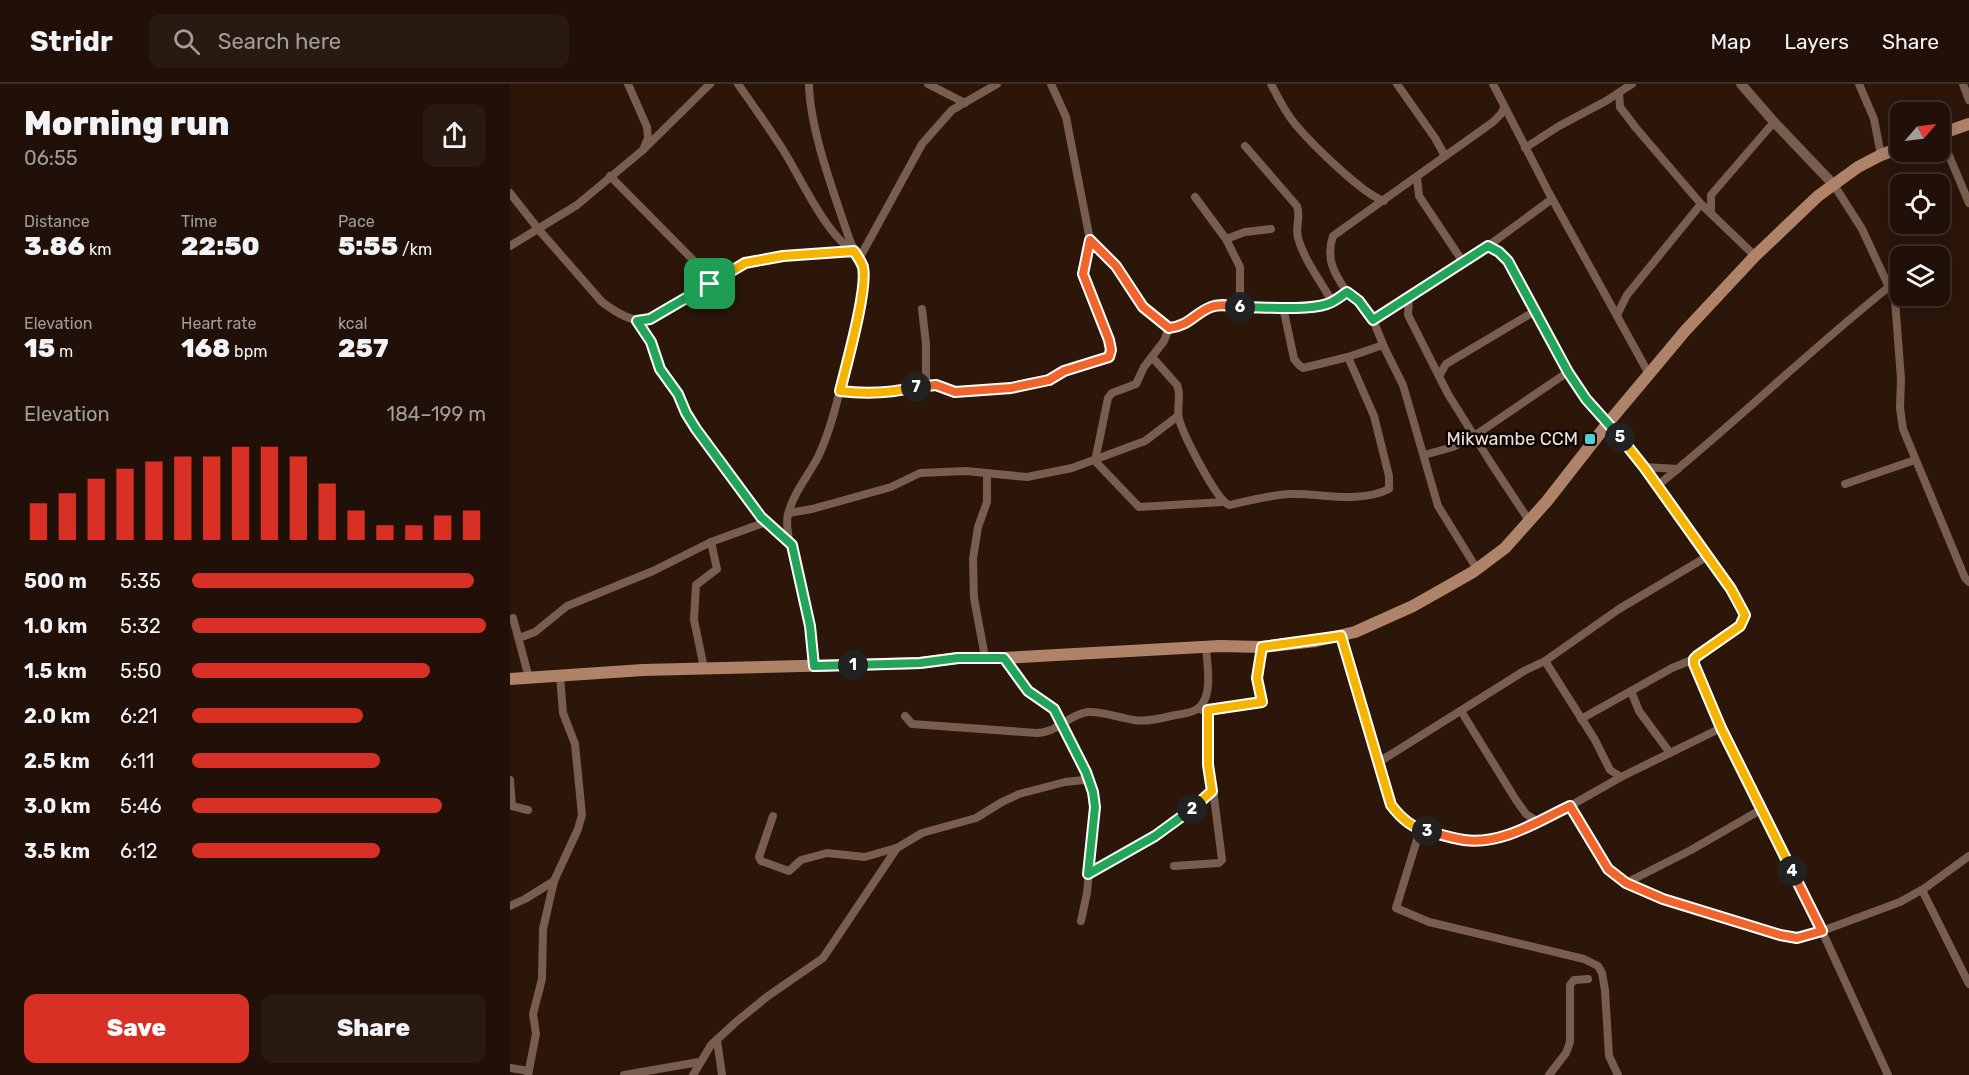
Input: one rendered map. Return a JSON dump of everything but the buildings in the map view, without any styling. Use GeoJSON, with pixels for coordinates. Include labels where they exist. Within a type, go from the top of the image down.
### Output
{"type":"FeatureCollection","features":[{"type":"Feature","properties":{"kind":"main road"},"geometry":{"type":"LineString","coordinates":[[1950,131],[1969,124]]}},
{"type":"Feature","properties":{"kind":"main road"},"geometry":{"type":"LineString","coordinates":[[510,679],[704,668],[920,663],[985,657],[1004,658],[1206,647],[1262,647],[1341,636],[1384,620],[1478,569],[1505,548],[1530,522],[1684,331],[1755,256],[1818,196],[1858,167],[1890,152]]}},
{"type":"Feature","properties":{"kind":"street"},"geometry":{"type":"LineString","coordinates":[[628,84],[647,127],[648,138],[643,150]]}},
{"type":"Feature","properties":{"kind":"street"},"geometry":{"type":"LineString","coordinates":[[510,246],[577,205],[643,150],[710,84]]}},
{"type":"Feature","properties":{"kind":"street"},"geometry":{"type":"LineString","coordinates":[[738,84],[767,125],[821,214],[841,242],[854,251]]}},
{"type":"Feature","properties":{"kind":"street"},"geometry":{"type":"LineString","coordinates":[[809,84],[811,106],[827,170],[864,277],[840,391],[818,456],[800,484],[789,513],[792,545],[810,626],[814,666]]}},
{"type":"Feature","properties":{"kind":"street"},"geometry":{"type":"LineString","coordinates":[[928,84],[965,103]]}},
{"type":"Feature","properties":{"kind":"street"},"geometry":{"type":"LineString","coordinates":[[859,259],[922,144],[946,115],[997,84]]}},
{"type":"Feature","properties":{"kind":"street"},"geometry":{"type":"LineString","coordinates":[[840,391],[861,393],[902,390],[926,384],[955,392],[1011,388],[1049,380],[1064,371],[1109,357],[1111,350],[1109,340],[1083,274],[1090,240],[1066,117],[1051,84]]}},
{"type":"Feature","properties":{"kind":"street"},"geometry":{"type":"LineString","coordinates":[[1271,84],[1283,107],[1302,131],[1361,188],[1374,198],[1384,201]]}},
{"type":"Feature","properties":{"kind":"street"},"geometry":{"type":"LineString","coordinates":[[1398,84],[1445,156]]}},
{"type":"Feature","properties":{"kind":"street"},"geometry":{"type":"LineString","coordinates":[[1493,84],[1552,199],[1649,374]]}},
{"type":"Feature","properties":{"kind":"street"},"geometry":{"type":"LineString","coordinates":[[1525,148],[1632,84]]}},
{"type":"Feature","properties":{"kind":"street"},"geometry":{"type":"LineString","coordinates":[[1657,486],[1890,286],[1862,229],[1834,185],[1741,84]]}},
{"type":"Feature","properties":{"kind":"street"},"geometry":{"type":"LineString","coordinates":[[1860,84],[1874,119],[1881,155]]}},
{"type":"Feature","properties":{"kind":"street"},"geometry":{"type":"LineString","coordinates":[[1963,84],[1969,100]]}},
{"type":"Feature","properties":{"kind":"street"},"geometry":{"type":"LineString","coordinates":[[1619,93],[1620,107]]}},
{"type":"Feature","properties":{"kind":"street"},"geometry":{"type":"LineString","coordinates":[[1606,101],[1620,107],[1701,204],[1755,256]]}},
{"type":"Feature","properties":{"kind":"street"},"geometry":{"type":"LineString","coordinates":[[1478,569],[1438,506],[1403,385],[1373,320],[1359,301],[1347,292],[1330,265],[1330,243],[1333,236],[1493,122],[1504,108]]}},
{"type":"Feature","properties":{"kind":"street"},"geometry":{"type":"LineString","coordinates":[[1711,212],[1710,195],[1774,122]]}},
{"type":"Feature","properties":{"kind":"street"},"geometry":{"type":"LineString","coordinates":[[647,127],[663,131]]}},
{"type":"Feature","properties":{"kind":"street"},"geometry":{"type":"LineString","coordinates":[[1245,146],[1297,206],[1299,211],[1296,230],[1300,243],[1312,270],[1332,302]]}},
{"type":"Feature","properties":{"kind":"street"},"geometry":{"type":"LineString","coordinates":[[1950,158],[1969,203]]}},
{"type":"Feature","properties":{"kind":"street"},"geometry":{"type":"LineString","coordinates":[[610,176],[702,270],[710,284]]}},
{"type":"Feature","properties":{"kind":"street"},"geometry":{"type":"LineString","coordinates":[[1417,177],[1417,191],[1463,262]]}},
{"type":"Feature","properties":{"kind":"street"},"geometry":{"type":"LineString","coordinates":[[1402,188],[1417,191]]}},
{"type":"Feature","properties":{"kind":"street"},"geometry":{"type":"LineString","coordinates":[[510,193],[602,302],[637,321],[651,342],[660,369],[678,394],[696,429],[766,522],[792,545]]}},
{"type":"Feature","properties":{"kind":"street"},"geometry":{"type":"LineString","coordinates":[[1195,198],[1226,239],[1240,267],[1240,307]]}},
{"type":"Feature","properties":{"kind":"street"},"geometry":{"type":"LineString","coordinates":[[1373,320],[1488,246],[1552,199]]}},
{"type":"Feature","properties":{"kind":"street"},"geometry":{"type":"LineString","coordinates":[[1617,315],[1627,295],[1701,204]]}},
{"type":"Feature","properties":{"kind":"street"},"geometry":{"type":"LineString","coordinates":[[1226,239],[1245,232],[1271,229]]}},
{"type":"Feature","properties":{"kind":"street"},"geometry":{"type":"LineString","coordinates":[[1090,240],[1116,266],[1143,307],[1169,328],[1190,321],[1212,306],[1305,308],[1332,302],[1347,292]]}},
{"type":"Feature","properties":{"kind":"street"},"geometry":{"type":"LineString","coordinates":[[1488,246],[1508,261],[1568,372],[1586,399],[1644,467],[1731,589],[1745,615],[1740,626],[1694,659],[1672,668],[1581,719]]}},
{"type":"Feature","properties":{"kind":"street"},"geometry":{"type":"LineString","coordinates":[[637,321],[650,319],[745,263],[783,256],[854,251]]}},
{"type":"Feature","properties":{"kind":"street"},"geometry":{"type":"LineString","coordinates":[[1409,297],[1408,315],[1439,376],[1474,436],[1530,522]]}},
{"type":"Feature","properties":{"kind":"street"},"geometry":{"type":"LineString","coordinates":[[1896,306],[1903,429],[1965,578],[1969,582]]}},
{"type":"Feature","properties":{"kind":"street"},"geometry":{"type":"LineString","coordinates":[[1283,307],[1293,354],[1303,368],[1348,357],[1383,345]]}},
{"type":"Feature","properties":{"kind":"street"},"geometry":{"type":"LineString","coordinates":[[1394,307],[1408,315]]}},
{"type":"Feature","properties":{"kind":"street"},"geometry":{"type":"LineString","coordinates":[[922,309],[926,344],[926,384]]}},
{"type":"Feature","properties":{"kind":"street"},"geometry":{"type":"LineString","coordinates":[[1439,376],[1446,364],[1535,311]]}},
{"type":"Feature","properties":{"kind":"street"},"geometry":{"type":"LineString","coordinates":[[1095,461],[1108,398],[1112,393],[1136,384],[1144,367],[1164,341],[1169,328]]}},
{"type":"Feature","properties":{"kind":"street"},"geometry":{"type":"LineString","coordinates":[[1152,357],[1178,385],[1178,416],[1204,472],[1223,502]]}},
{"type":"Feature","properties":{"kind":"street"},"geometry":{"type":"LineString","coordinates":[[1095,461],[1139,507],[1223,502],[1229,505],[1288,494],[1345,497],[1389,489],[1389,476],[1374,416],[1348,357]]}},
{"type":"Feature","properties":{"kind":"street"},"geometry":{"type":"LineString","coordinates":[[1424,455],[1453,447],[1474,436],[1568,372]]}},
{"type":"Feature","properties":{"kind":"street"},"geometry":{"type":"LineString","coordinates":[[789,513],[812,509],[891,487],[920,473],[966,471],[1027,477],[1072,468],[1145,441],[1178,416]]}},
{"type":"Feature","properties":{"kind":"street"},"geometry":{"type":"LineString","coordinates":[[1845,484],[1915,460]]}},
{"type":"Feature","properties":{"kind":"street"},"geometry":{"type":"LineString","coordinates":[[1644,467],[1678,469]]}},
{"type":"Feature","properties":{"kind":"street"},"geometry":{"type":"LineString","coordinates":[[985,657],[974,598],[973,559],[978,527],[987,502],[987,473]]}},
{"type":"Feature","properties":{"kind":"street"},"geometry":{"type":"LineString","coordinates":[[519,638],[535,632],[567,606],[653,571],[711,542],[766,522]]}},
{"type":"Feature","properties":{"kind":"street"},"geometry":{"type":"LineString","coordinates":[[704,668],[694,615],[696,585],[717,568],[711,542]]}},
{"type":"Feature","properties":{"kind":"street"},"geometry":{"type":"LineString","coordinates":[[1379,762],[1524,671],[1545,661],[1619,609],[1707,556]]}},
{"type":"Feature","properties":{"kind":"street"},"geometry":{"type":"LineString","coordinates":[[513,618],[530,678]]}},
{"type":"Feature","properties":{"kind":"street"},"geometry":{"type":"LineString","coordinates":[[1341,636],[1391,805],[1399,817],[1420,830],[1465,840],[1492,840],[1507,836],[1721,728]]}},
{"type":"Feature","properties":{"kind":"street"},"geometry":{"type":"LineString","coordinates":[[1196,710],[1204,703],[1207,689],[1206,647]]}},
{"type":"Feature","properties":{"kind":"street"},"geometry":{"type":"LineString","coordinates":[[905,716],[912,724],[1037,734],[1062,724],[1075,715],[1088,712],[1139,721],[1196,710],[1262,702],[1257,678],[1262,647]]}},
{"type":"Feature","properties":{"kind":"street"},"geometry":{"type":"LineString","coordinates":[[1004,658],[1028,691],[1054,709],[1077,753],[1093,792],[1095,807],[1087,893],[1081,921]]}},
{"type":"Feature","properties":{"kind":"street"},"geometry":{"type":"LineString","coordinates":[[1694,659],[1698,676],[1721,728],[1822,931],[1888,1075]]}},
{"type":"Feature","properties":{"kind":"street"},"geometry":{"type":"LineString","coordinates":[[1545,661],[1610,770],[1622,777]]}},
{"type":"Feature","properties":{"kind":"street"},"geometry":{"type":"LineString","coordinates":[[510,1068],[528,1073],[536,1034],[534,1011],[543,972],[543,929],[554,881],[582,815],[575,744],[563,713],[560,676]]}},
{"type":"Feature","properties":{"kind":"street"},"geometry":{"type":"LineString","coordinates":[[1631,691],[1639,711],[1670,753]]}},
{"type":"Feature","properties":{"kind":"street"},"geometry":{"type":"LineString","coordinates":[[1174,866],[1219,863],[1222,860],[1208,765],[1208,710]]}},
{"type":"Feature","properties":{"kind":"street"},"geometry":{"type":"LineString","coordinates":[[1461,711],[1516,800],[1526,814],[1537,821]]}},
{"type":"Feature","properties":{"kind":"street"},"geometry":{"type":"LineString","coordinates":[[1608,784],[1610,770]]}},
{"type":"Feature","properties":{"kind":"street"},"geometry":{"type":"LineString","coordinates":[[773,816],[759,859],[789,872],[801,860],[827,853],[865,857],[897,848],[922,833],[976,818],[1019,794],[1065,782],[1081,781],[1086,776]]}},
{"type":"Feature","properties":{"kind":"street"},"geometry":{"type":"LineString","coordinates":[[510,780],[512,806],[528,810]]}},
{"type":"Feature","properties":{"kind":"street"},"geometry":{"type":"LineString","coordinates":[[1088,874],[1155,836],[1200,803],[1212,791]]}},
{"type":"Feature","properties":{"kind":"street"},"geometry":{"type":"LineString","coordinates":[[1570,806],[1608,869],[1626,883],[1663,899],[1780,935],[1797,938],[1900,902],[1922,890],[1969,856]]}},
{"type":"Feature","properties":{"kind":"street"},"geometry":{"type":"LineString","coordinates":[[1626,883],[1691,850],[1762,809]]}},
{"type":"Feature","properties":{"kind":"street"},"geometry":{"type":"LineString","coordinates":[[1420,830],[1396,908],[1429,922],[1584,959],[1598,966],[1602,973],[1605,990],[1610,1056],[1618,1075]]}},
{"type":"Feature","properties":{"kind":"street"},"geometry":{"type":"LineString","coordinates":[[693,1075],[711,1045],[768,996],[824,958],[897,848]]}},
{"type":"Feature","properties":{"kind":"street"},"geometry":{"type":"LineString","coordinates":[[510,906],[554,881]]}},
{"type":"Feature","properties":{"kind":"street"},"geometry":{"type":"LineString","coordinates":[[1922,890],[1969,984]]}},
{"type":"Feature","properties":{"kind":"street"},"geometry":{"type":"LineString","coordinates":[[1549,1075],[1566,1053],[1570,1042],[1570,985],[1574,980],[1588,979]]}},
{"type":"Feature","properties":{"kind":"street"},"geometry":{"type":"LineString","coordinates":[[717,1040],[722,1075]]}},
{"type":"Feature","properties":{"kind":"street"},"geometry":{"type":"LineString","coordinates":[[624,1075],[699,1062]]}},
{"type":"Feature","properties":{"kind":"place","name":"Mikwambe CCM"},"geometry":{"type":"Point","coordinates":[1590,439]}},
{"type":"Feature","properties":{"kind":"route"},"geometry":{"type":"LineString","coordinates":[[1090,240],[1116,266],[1130,291],[1143,307],[1169,328],[1190,321],[1212,306],[1305,308],[1329,304],[1347,292],[1359,301],[1373,320],[1488,246],[1499,252],[1508,261],[1568,372],[1586,399],[1644,467],[1741,606],[1745,615],[1740,626],[1728,637],[1697,656],[1694,664],[1721,728],[1822,931],[1797,938],[1780,935],[1725,920],[1663,899],[1626,883],[1608,869],[1570,806],[1507,836],[1492,840],[1465,840],[1420,830],[1399,817],[1391,805],[1341,636],[1262,647],[1257,678],[1262,702],[1208,710],[1208,765],[1212,791],[1200,803],[1155,836],[1088,874],[1095,807],[1086,772],[1054,709],[1028,691],[1004,658],[958,658],[920,663],[814,666],[810,626],[792,545],[761,517],[696,429],[678,394],[660,369],[654,348],[637,321],[650,319],[710,284],[745,263],[783,256],[854,251],[862,266],[864,277],[840,391],[861,393],[902,390],[926,384],[941,386],[955,392],[980,391],[1018,387],[1049,380],[1060,372],[1104,360],[1111,355],[1109,340],[1083,274],[1090,240]]}}]}
